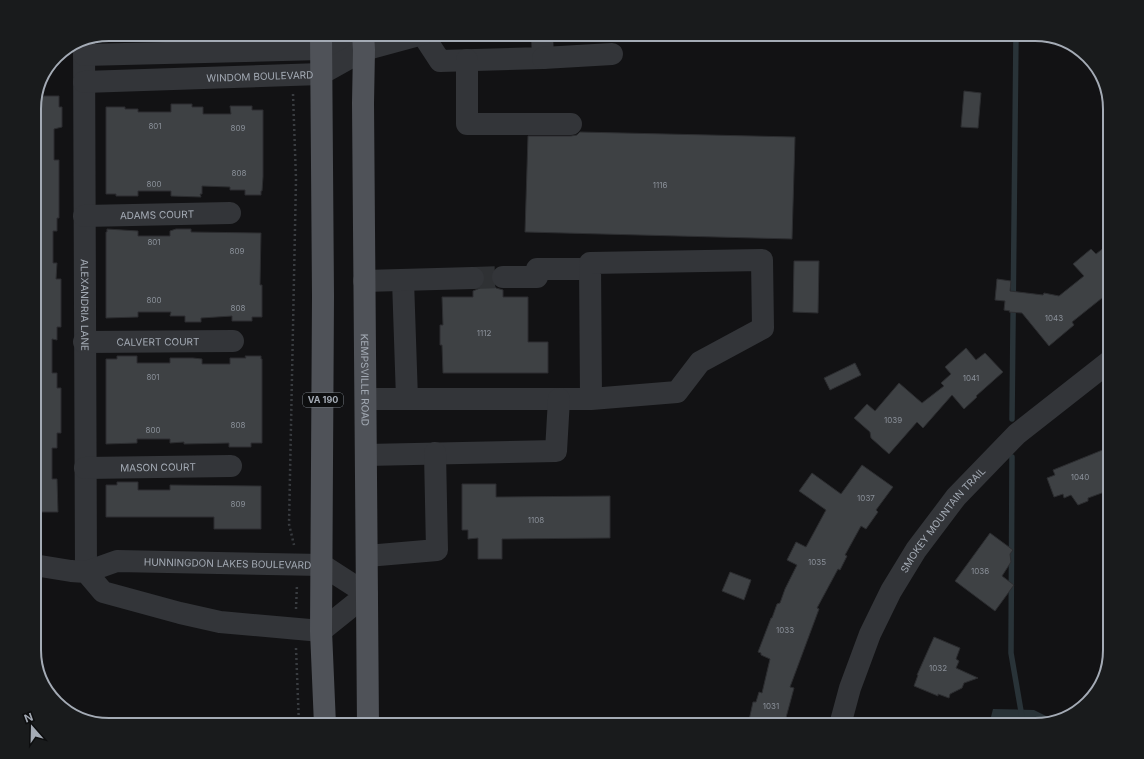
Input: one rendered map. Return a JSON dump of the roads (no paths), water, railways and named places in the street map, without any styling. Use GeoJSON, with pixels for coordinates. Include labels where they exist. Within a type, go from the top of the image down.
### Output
{"type":"FeatureCollection","features":[{"type":"Feature","properties":{"kind":"main road","name":"VA 190"},"geometry":{"type":"LineString","coordinates":[[321,42],[323,296],[321,631],[325,718]]}},
{"type":"Feature","properties":{"kind":"main road","name":"KEMPSVILLE ROAD"},"geometry":{"type":"LineString","coordinates":[[364,42],[364,281],[368,718]]}},
{"type":"Feature","properties":{"kind":"street"},"geometry":{"type":"LineString","coordinates":[[427,41],[440,61],[612,54]]}},
{"type":"Feature","properties":{"kind":"street"},"geometry":{"type":"LineString","coordinates":[[542,41],[543,58]]}},
{"type":"Feature","properties":{"kind":"street"},"geometry":{"type":"LineString","coordinates":[[84,47],[151,53],[218,52],[321,42],[364,42]]}},
{"type":"Feature","properties":{"kind":"street","name":"WINDOM BOULEVARD"},"geometry":{"type":"LineString","coordinates":[[84,82],[321,74],[364,42]]}},
{"type":"Feature","properties":{"kind":"street","name":"ALEXANDRIA LANE"},"geometry":{"type":"LineString","coordinates":[[84,47],[86,572]]}},
{"type":"Feature","properties":{"kind":"street"},"geometry":{"type":"LineString","coordinates":[[218,52],[220,78]]}},
{"type":"Feature","properties":{"kind":"street"},"geometry":{"type":"LineString","coordinates":[[151,53],[152,80]]}},
{"type":"Feature","properties":{"kind":"street"},"geometry":{"type":"LineString","coordinates":[[467,60],[467,124],[571,124]]}},
{"type":"Feature","properties":{"kind":"street","name":"ADAMS COURT"},"geometry":{"type":"LineString","coordinates":[[84,216],[230,213]]}},
{"type":"Feature","properties":{"kind":"street"},"geometry":{"type":"LineString","coordinates":[[366,399],[590,399],[677,392],[700,362],[763,328],[762,260],[590,263],[590,399]]}},
{"type":"Feature","properties":{"kind":"street"},"geometry":{"type":"LineString","coordinates":[[503,277],[537,277],[537,269],[590,269]]}},
{"type":"Feature","properties":{"kind":"street"},"geometry":{"type":"LineString","coordinates":[[364,281],[472,278]]}},
{"type":"Feature","properties":{"kind":"street"},"geometry":{"type":"LineString","coordinates":[[404,280],[407,399]]}},
{"type":"Feature","properties":{"kind":"street","name":"CALVERT COURT"},"geometry":{"type":"LineString","coordinates":[[84,342],[232,341]]}},
{"type":"Feature","properties":{"kind":"street","name":"SMOKEY MOUNTAIN TRAIL"},"geometry":{"type":"LineString","coordinates":[[842,718],[850,688],[870,634],[891,591],[916,550],[956,497],[1017,434],[1103,368]]}},
{"type":"Feature","properties":{"kind":"street"},"geometry":{"type":"LineString","coordinates":[[366,455],[556,451],[559,399]]}},
{"type":"Feature","properties":{"kind":"street"},"geometry":{"type":"LineString","coordinates":[[367,556],[437,550],[435,454]]}},
{"type":"Feature","properties":{"kind":"street","name":"MASON COURT"},"geometry":{"type":"LineString","coordinates":[[85,468],[231,466]]}},
{"type":"Feature","properties":{"kind":"street","name":"HUNNINGDON LAKES BOULEVARD"},"geometry":{"type":"LineString","coordinates":[[41,566],[86,572],[117,561],[322,565],[367,594]]}},
{"type":"Feature","properties":{"kind":"street"},"geometry":{"type":"LineString","coordinates":[[86,572],[103,592],[180,613],[220,622],[321,631],[367,594]]}},
{"type":"Feature","properties":{"kind":"waterway"},"geometry":{"type":"LineString","coordinates":[[1012,419],[1016,41]]}},
{"type":"Feature","properties":{"kind":"waterway"},"geometry":{"type":"LineString","coordinates":[[1012,457],[1011,653],[1022,717]]}},
{"type":"Feature","properties":{"kind":"tunnel"},"geometry":{"type":"LineString","coordinates":[[473,278],[503,277]]}}]}
